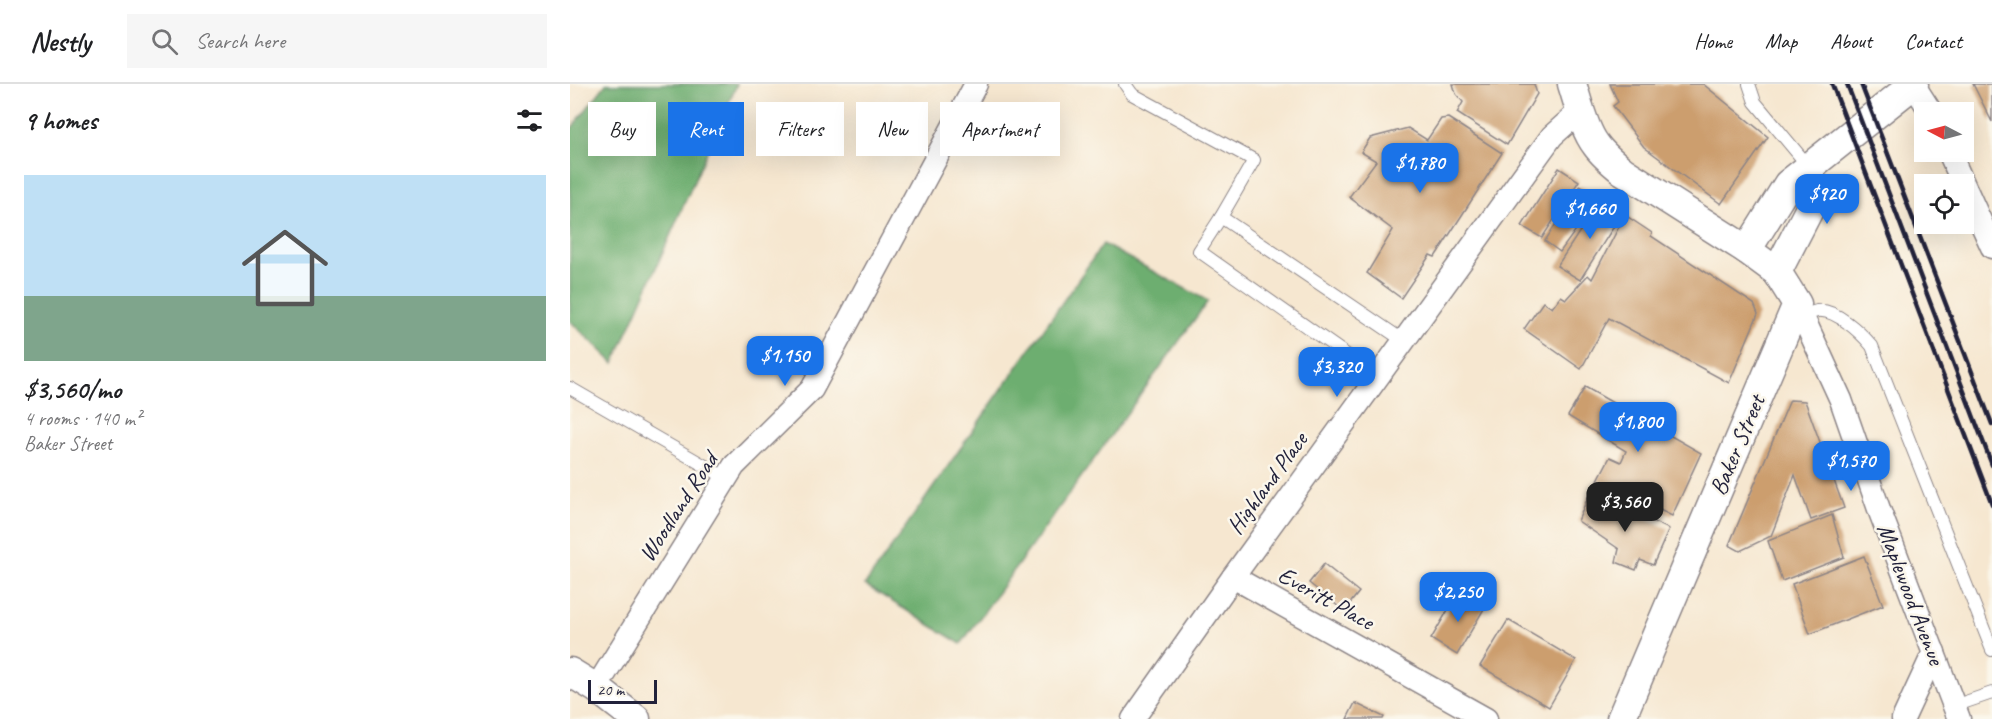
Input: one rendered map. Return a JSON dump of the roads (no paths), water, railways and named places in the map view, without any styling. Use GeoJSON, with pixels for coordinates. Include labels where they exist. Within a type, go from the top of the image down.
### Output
{"type":"FeatureCollection","features":[{"type":"Feature","properties":{"kind":"street","name":"Woodland Road"},"geometry":{"type":"LineString","coordinates":[[596,688],[734,466],[812,389],[976,84]]}},
{"type":"Feature","properties":{"kind":"street","name":"Maplewood Avenue"},"geometry":{"type":"LineString","coordinates":[[1572,84],[1594,144],[1623,171],[1747,250],[1777,272],[1800,310],[1841,400],[1880,512],[1957,713]]}},
{"type":"Feature","properties":{"kind":"street"},"geometry":{"type":"LineString","coordinates":[[1747,250],[1788,184],[1914,84],[1925,102]]}},
{"type":"Feature","properties":{"kind":"street","name":"Highland Place"},"geometry":{"type":"LineString","coordinates":[[1133,719],[1552,136],[1580,111]]}},
{"type":"Feature","properties":{"kind":"street"},"geometry":{"type":"LineString","coordinates":[[1954,162],[1992,247]]}},
{"type":"Feature","properties":{"kind":"street"},"geometry":{"type":"LineString","coordinates":[[1777,272],[1810,208],[1814,190],[1809,167]]}},
{"type":"Feature","properties":{"kind":"street","name":"Baker Street"},"geometry":{"type":"LineString","coordinates":[[1621,719],[1800,310]]}},
{"type":"Feature","properties":{"kind":"street","name":"Everitt Place"},"geometry":{"type":"LineString","coordinates":[[1233,577],[1486,719]]}},
{"type":"Feature","properties":{"kind":"street"},"geometry":{"type":"LineString","coordinates":[[1903,719],[1934,652]]}},
{"type":"Feature","properties":{"kind":"street"},"geometry":{"type":"LineString","coordinates":[[570,672],[596,688],[636,719]]}},
{"type":"Feature","properties":{"kind":"lane"},"geometry":{"type":"LineString","coordinates":[[1125,84],[1132,94],[1254,160],[1199,252],[1378,377]]}},
{"type":"Feature","properties":{"kind":"lane"},"geometry":{"type":"LineString","coordinates":[[1749,84],[1755,102],[1809,167]]}},
{"type":"Feature","properties":{"kind":"lane"},"geometry":{"type":"LineString","coordinates":[[1221,217],[1404,340]]}},
{"type":"Feature","properties":{"kind":"lane"},"geometry":{"type":"LineString","coordinates":[[1800,310],[1826,312],[1838,317],[1861,333],[1872,346],[1992,650]]}},
{"type":"Feature","properties":{"kind":"lane"},"geometry":{"type":"LineString","coordinates":[[570,388],[726,478]]}},
{"type":"Feature","properties":{"kind":"lane"},"geometry":{"type":"LineString","coordinates":[[1957,713],[1992,693]]}},
{"type":"Feature","properties":{"kind":"railway"},"geometry":{"type":"LineString","coordinates":[[1832,84],[1992,504]]}},
{"type":"Feature","properties":{"kind":"railway"},"geometry":{"type":"LineString","coordinates":[[1847,84],[1992,465]]}},
{"type":"Feature","properties":{"kind":"railway"},"geometry":{"type":"LineString","coordinates":[[1861,84],[1992,424]]}}]}
